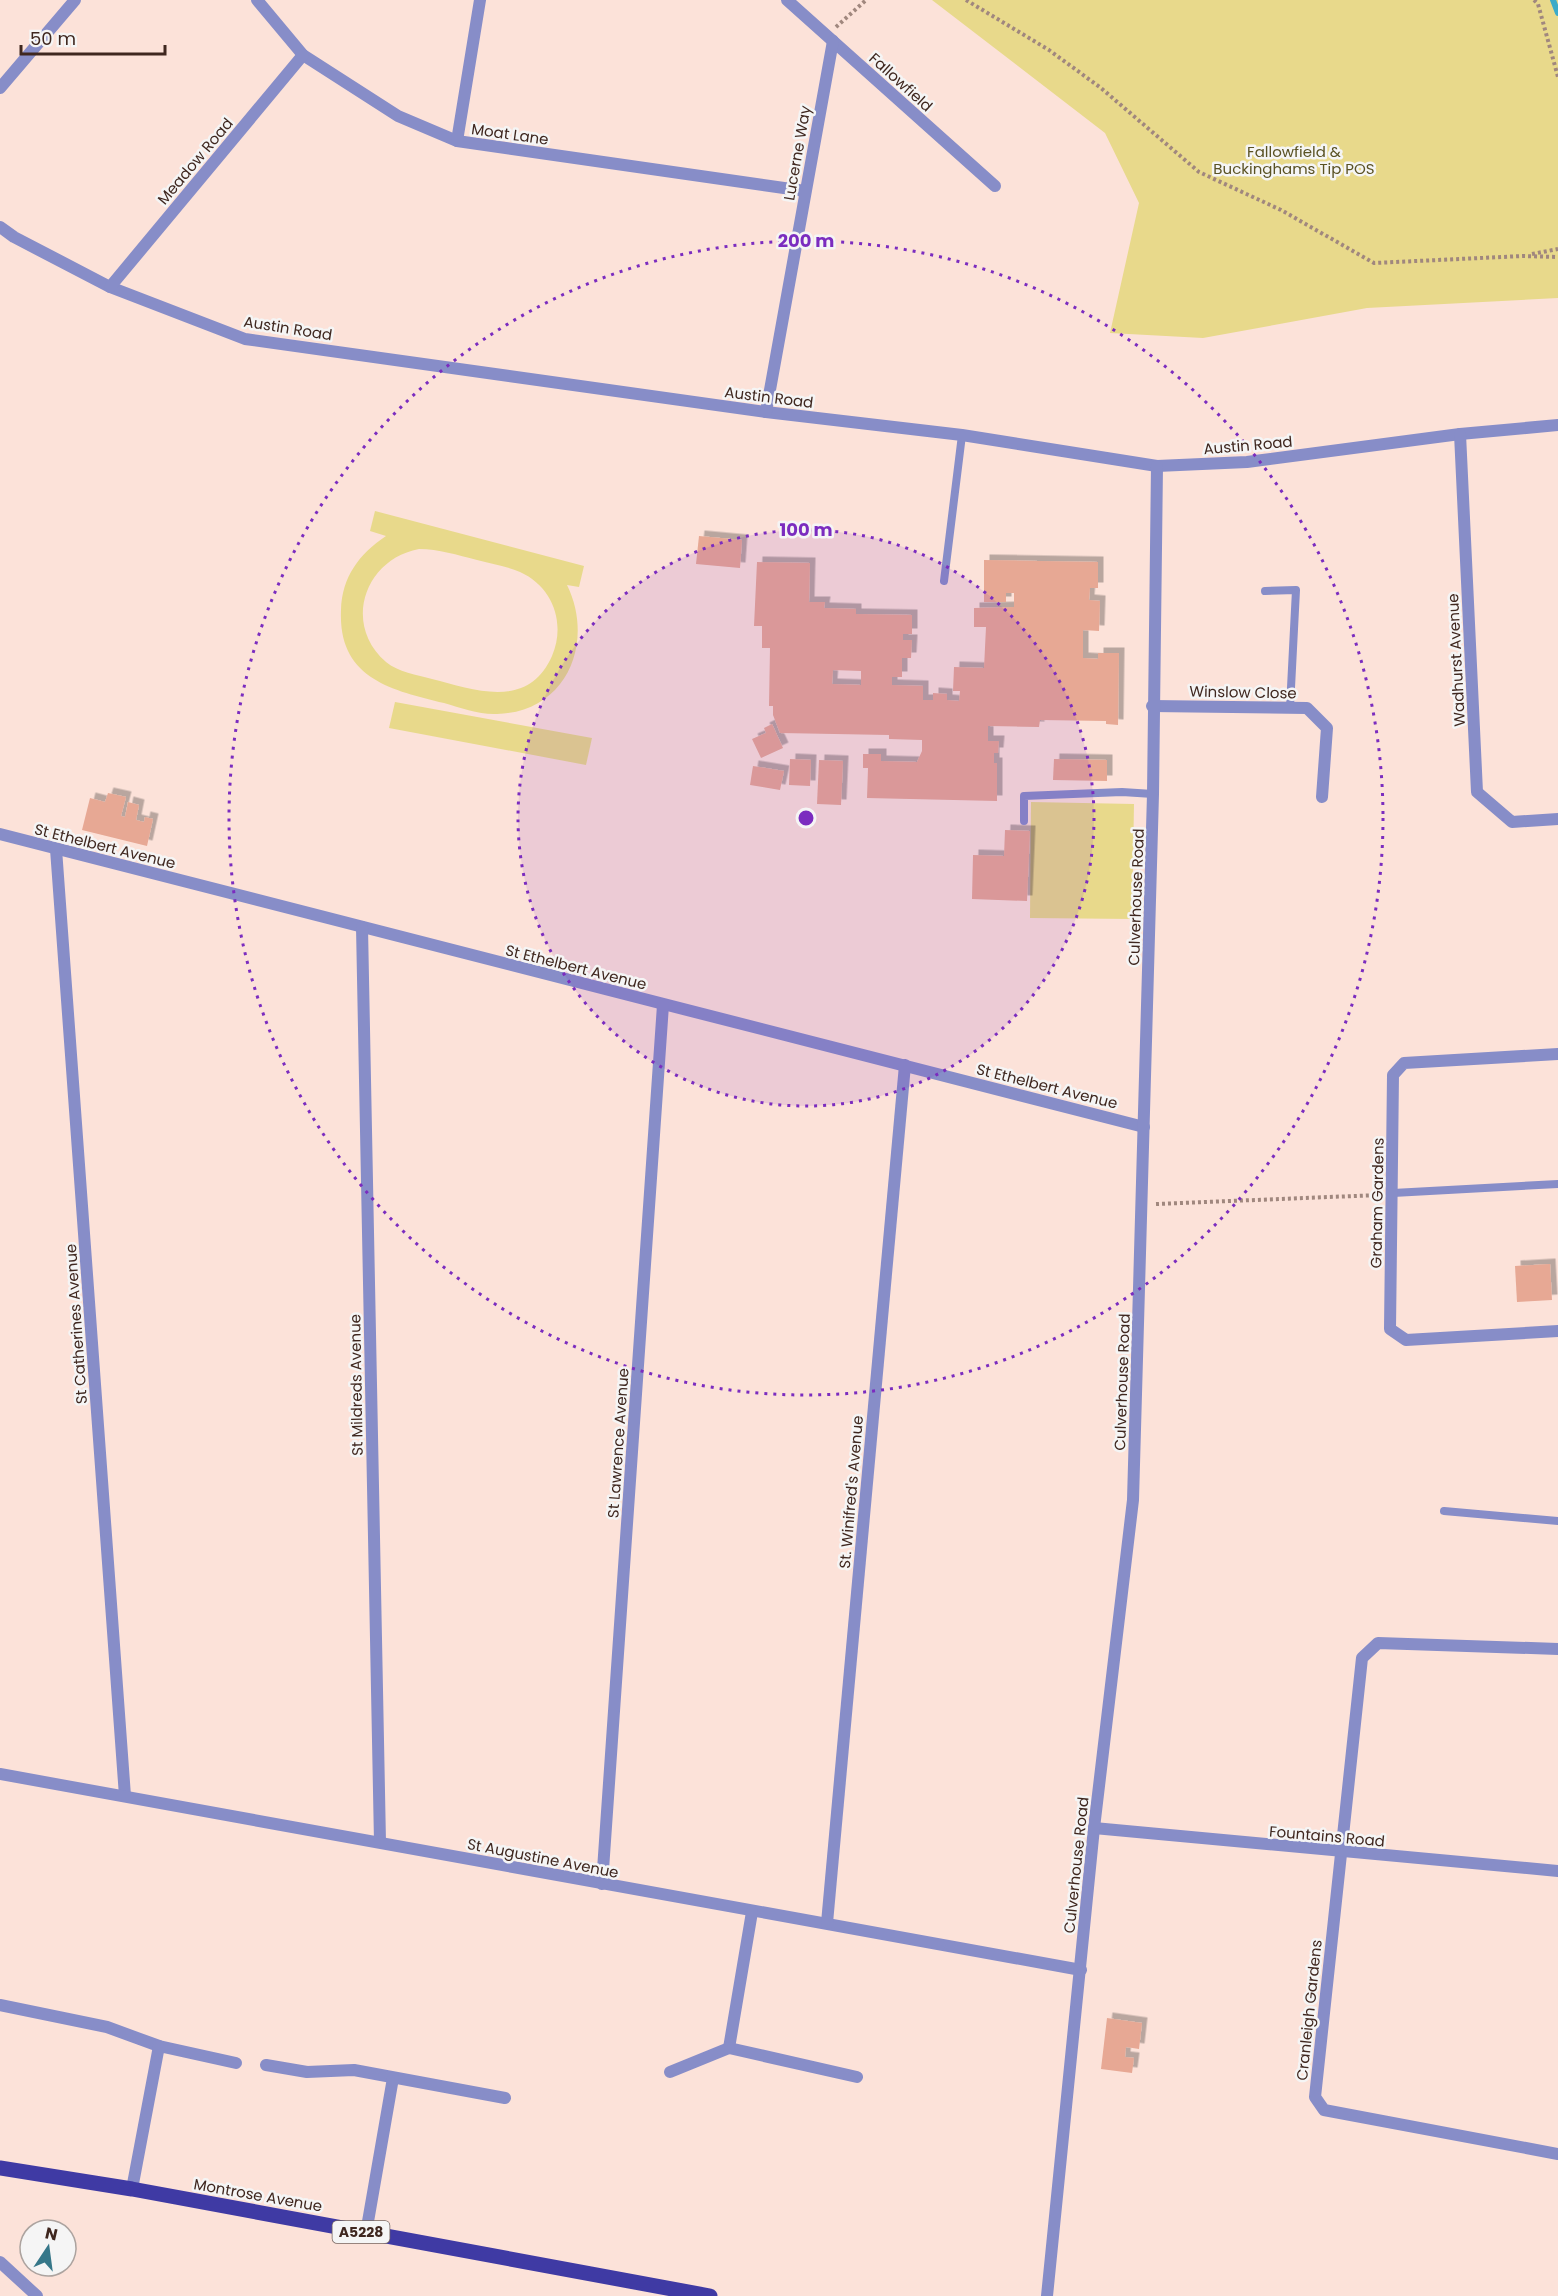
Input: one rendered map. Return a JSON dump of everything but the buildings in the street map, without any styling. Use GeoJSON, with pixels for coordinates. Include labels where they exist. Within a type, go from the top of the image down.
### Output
{"type":"FeatureCollection","features":[{"type":"Feature","properties":{"kind":"main road","name":"Montrose Avenue"},"geometry":{"type":"LineString","coordinates":[[4,2171],[132,2189],[710,2296]]}},
{"type":"Feature","properties":{"kind":"street"},"geometry":{"type":"LineString","coordinates":[[0,88],[75,0]]}},
{"type":"Feature","properties":{"kind":"street","name":"Moat Lane"},"geometry":{"type":"LineString","coordinates":[[257,0],[303,55],[398,116],[457,141],[805,191]]}},
{"type":"Feature","properties":{"kind":"street"},"geometry":{"type":"LineString","coordinates":[[457,141],[480,0]]}},
{"type":"Feature","properties":{"kind":"street","name":"Fallowfield"},"geometry":{"type":"LineString","coordinates":[[787,0],[995,186]]}},
{"type":"Feature","properties":{"kind":"street","name":"Lucerne Way"},"geometry":{"type":"LineString","coordinates":[[766,412],[830,38]]}},
{"type":"Feature","properties":{"kind":"street","name":"Meadow Road"},"geometry":{"type":"LineString","coordinates":[[110,287],[303,55]]}},
{"type":"Feature","properties":{"kind":"street","name":"Austin Road"},"geometry":{"type":"LineString","coordinates":[[0,227],[14,237],[110,287],[245,339],[766,412],[962,435],[1157,466],[1247,462],[1460,434],[1558,425]]}},
{"type":"Feature","properties":{"kind":"street","name":"Wadhurst Avenue"},"geometry":{"type":"LineString","coordinates":[[1460,434],[1477,792],[1512,822],[1558,819]]}},
{"type":"Feature","properties":{"kind":"street","name":"Culverhouse Road"},"geometry":{"type":"LineString","coordinates":[[1047,2296],[1094,1828],[1133,1500],[1154,794],[1152,706],[1157,466]]}},
{"type":"Feature","properties":{"kind":"street","name":"Winslow Close"},"geometry":{"type":"LineString","coordinates":[[1152,706],[1307,708],[1327,728],[1322,797]]}},
{"type":"Feature","properties":{"kind":"street","name":"St Ethelbert Avenue"},"geometry":{"type":"LineString","coordinates":[[0,834],[1144,1127]]}},
{"type":"Feature","properties":{"kind":"street","name":"St Catherines Avenue"},"geometry":{"type":"LineString","coordinates":[[56,849],[125,1796]]}},
{"type":"Feature","properties":{"kind":"street","name":"St Mildreds Avenue"},"geometry":{"type":"LineString","coordinates":[[362,927],[380,1842]]}},
{"type":"Feature","properties":{"kind":"street","name":"St Lawrence Avenue"},"geometry":{"type":"LineString","coordinates":[[602,1884],[663,1005]]}},
{"type":"Feature","properties":{"kind":"street","name":"Graham Gardens"},"geometry":{"type":"LineString","coordinates":[[1558,1054],[1404,1063],[1393,1075],[1390,1329],[1406,1340],[1558,1331]]}},
{"type":"Feature","properties":{"kind":"street","name":"St. Winifred's Avenue"},"geometry":{"type":"LineString","coordinates":[[827,1923],[905,1065]]}},
{"type":"Feature","properties":{"kind":"street","name":"Cranleigh Gardens"},"geometry":{"type":"LineString","coordinates":[[1558,1649],[1378,1643],[1362,1658],[1315,2097],[1324,2110],[1558,2154]]}},
{"type":"Feature","properties":{"kind":"street","name":"St Augustine Avenue"},"geometry":{"type":"LineString","coordinates":[[0,1774],[1081,1970]]}},
{"type":"Feature","properties":{"kind":"street","name":"Fountains Road"},"geometry":{"type":"LineString","coordinates":[[1094,1828],[1558,1871]]}},
{"type":"Feature","properties":{"kind":"street"},"geometry":{"type":"LineString","coordinates":[[729,2048],[753,1912]]}},
{"type":"Feature","properties":{"kind":"street"},"geometry":{"type":"LineString","coordinates":[[0,2005],[107,2027],[159,2046],[236,2063]]}},
{"type":"Feature","properties":{"kind":"street"},"geometry":{"type":"LineString","coordinates":[[132,2189],[159,2046]]}},
{"type":"Feature","properties":{"kind":"street"},"geometry":{"type":"LineString","coordinates":[[670,2072],[729,2048],[857,2077]]}},
{"type":"Feature","properties":{"kind":"street"},"geometry":{"type":"LineString","coordinates":[[266,2065],[308,2072],[354,2070],[505,2098]]}},
{"type":"Feature","properties":{"kind":"street"},"geometry":{"type":"LineString","coordinates":[[366,2233],[393,2078]]}},
{"type":"Feature","properties":{"kind":"street"},"geometry":{"type":"LineString","coordinates":[[0,2262],[37,2296]]}},
{"type":"Feature","properties":{"kind":"lane"},"geometry":{"type":"LineString","coordinates":[[944,581],[962,435]]}},
{"type":"Feature","properties":{"kind":"lane"},"geometry":{"type":"LineString","coordinates":[[1265,591],[1296,590],[1290,707]]}},
{"type":"Feature","properties":{"kind":"lane"},"geometry":{"type":"LineString","coordinates":[[1024,821],[1024,796],[1122,792],[1154,794]]}},
{"type":"Feature","properties":{"kind":"lane"},"geometry":{"type":"LineString","coordinates":[[1393,1193],[1558,1184]]}},
{"type":"Feature","properties":{"kind":"lane"},"geometry":{"type":"LineString","coordinates":[[1444,1511],[1558,1521]]}},
{"type":"Feature","properties":{"kind":"path"},"geometry":{"type":"LineString","coordinates":[[830,38],[866,0]]}},
{"type":"Feature","properties":{"kind":"path"},"geometry":{"type":"LineString","coordinates":[[966,0],[1049,50],[1101,88],[1199,172],[1281,210],[1374,263],[1523,256],[1558,257]]}},
{"type":"Feature","properties":{"kind":"path"},"geometry":{"type":"LineString","coordinates":[[1534,0],[1538,4],[1558,77]]}},
{"type":"Feature","properties":{"kind":"path"},"geometry":{"type":"LineString","coordinates":[[1523,256],[1558,249]]}},
{"type":"Feature","properties":{"kind":"path"},"geometry":{"type":"LineString","coordinates":[[1143,1204],[1393,1193]]}},
{"type":"Feature","properties":{"kind":"green space","name":"Fallowfield & Buckinghams Tip POS"},"geometry":{"type":"Polygon","coordinates":[[[932,0],[1558,0],[1558,298],[1367,308],[1203,338],[1110,333],[1139,203],[1105,133],[932,0]]]}},
{"type":"Feature","properties":{"kind":"green space"},"geometry":{"type":"Polygon","coordinates":[[[375,511],[584,566],[579,587],[567,585],[575,607],[578,629],[576,650],[569,670],[557,687],[541,701],[521,710],[491,714],[470,711],[406,693],[372,678],[349,652],[342,633],[341,610],[345,587],[354,567],[376,543],[386,536],[370,531],[375,511]],[[426,549],[400,555],[373,579],[366,595],[363,612],[365,630],[373,647],[386,662],[396,668],[466,688],[499,692],[515,690],[529,684],[542,673],[556,644],[557,619],[548,596],[531,579],[515,570],[426,549]]]}},
{"type":"Feature","properties":{"kind":"green space"},"geometry":{"type":"Polygon","coordinates":[[[395,702],[592,738],[586,765],[389,728],[395,702]]]}},
{"type":"Feature","properties":{"kind":"green space"},"geometry":{"type":"Polygon","coordinates":[[[1031,802],[1134,804],[1132,919],[1030,918],[1031,802]]]}},
{"type":"Feature","properties":{"kind":"waterway"},"geometry":{"type":"LineString","coordinates":[[1553,0],[1558,13]]}}]}
